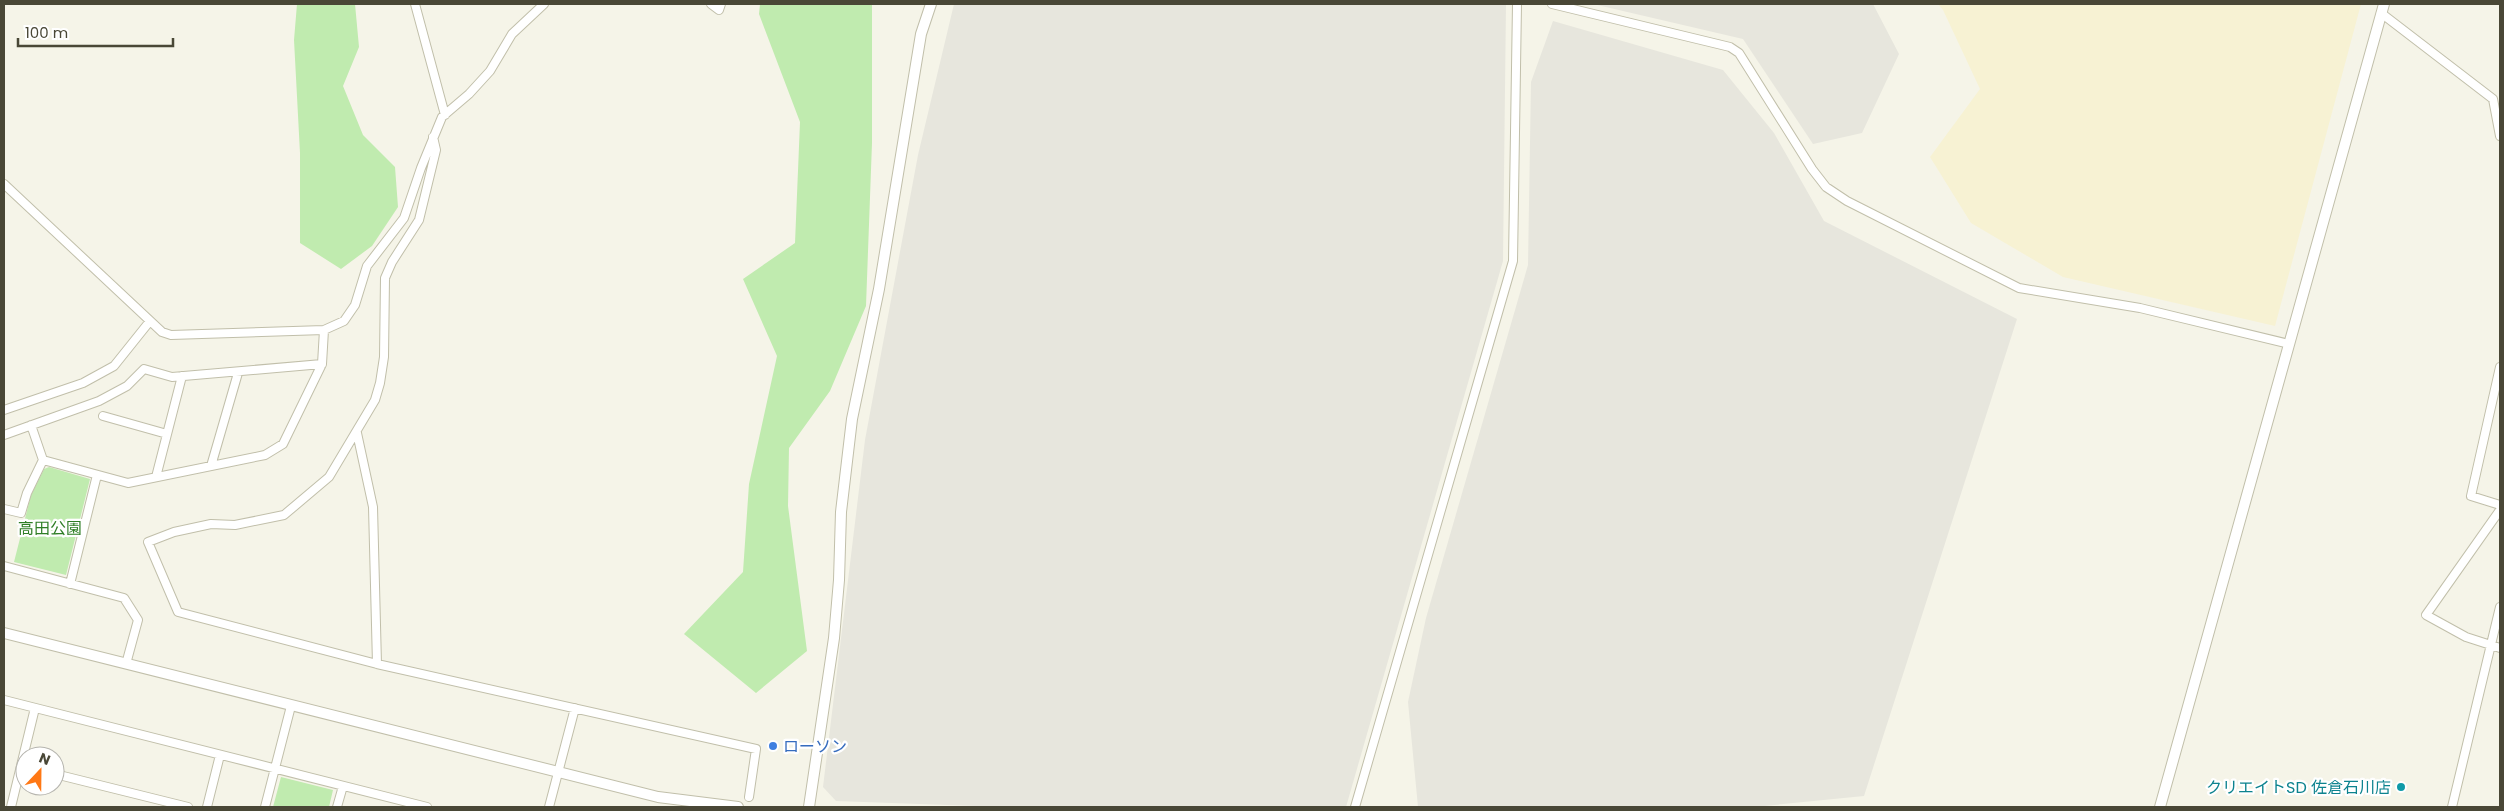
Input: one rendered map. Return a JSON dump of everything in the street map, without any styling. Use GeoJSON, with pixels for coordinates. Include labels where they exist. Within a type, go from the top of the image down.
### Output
{"type":"FeatureCollection","features":[{"type":"Feature","properties":{"kind":"street"},"geometry":{"type":"LineString","coordinates":[[415,4],[445,115]]}},
{"type":"Feature","properties":{"kind":"street"},"geometry":{"type":"LineString","coordinates":[[4,184],[162,332],[171,335],[324,330],[344,321],[355,305],[367,266],[404,218],[433,136],[445,115],[469,94],[490,71],[512,34],[544,4]]}},
{"type":"Feature","properties":{"kind":"street"},"geometry":{"type":"LineString","coordinates":[[711,4],[719,10],[721,4]]}},
{"type":"Feature","properties":{"kind":"street"},"geometry":{"type":"LineString","coordinates":[[809,807],[834,638],[839,580],[840,512],[852,419],[879,289],[921,34],[931,4]]}},
{"type":"Feature","properties":{"kind":"street"},"geometry":{"type":"LineString","coordinates":[[1355,807],[1513,261],[1517,4]]}},
{"type":"Feature","properties":{"kind":"street"},"geometry":{"type":"LineString","coordinates":[[1552,4],[1730,47],[1739,53],[1812,169],[1826,187],[1847,200],[2020,288],[2140,308],[2289,344]]}},
{"type":"Feature","properties":{"kind":"street"},"geometry":{"type":"LineString","coordinates":[[2160,807],[2383,8],[2492,99],[2500,136]]}},
{"type":"Feature","properties":{"kind":"street"},"geometry":{"type":"LineString","coordinates":[[433,136],[436,150],[419,220],[392,262],[385,278],[384,357],[380,383],[374,400],[357,433],[349,442],[329,477],[284,515],[235,525],[211,524],[174,532],[148,542],[178,612],[377,664],[756,750],[749,797]]}},
{"type":"Feature","properties":{"kind":"street"},"geometry":{"type":"LineString","coordinates":[[4,410],[83,383],[114,366],[150,321]]}},
{"type":"Feature","properties":{"kind":"street"},"geometry":{"type":"LineString","coordinates":[[44,460],[128,483],[265,455],[283,444],[322,364],[324,330]]}},
{"type":"Feature","properties":{"kind":"street"},"geometry":{"type":"LineString","coordinates":[[4,435],[98,401],[127,386],[144,369],[172,377],[238,373],[322,364]]}},
{"type":"Feature","properties":{"kind":"street"},"geometry":{"type":"LineString","coordinates":[[2500,367],[2471,496],[2500,504]]}},
{"type":"Feature","properties":{"kind":"street"},"geometry":{"type":"LineString","coordinates":[[212,466],[238,373]]}},
{"type":"Feature","properties":{"kind":"street"},"geometry":{"type":"LineString","coordinates":[[156,477],[182,376]]}},
{"type":"Feature","properties":{"kind":"street"},"geometry":{"type":"LineString","coordinates":[[103,416],[167,434]]}},
{"type":"Feature","properties":{"kind":"street"},"geometry":{"type":"LineString","coordinates":[[4,509],[21,513],[27,492],[44,460],[31,425]]}},
{"type":"Feature","properties":{"kind":"street"},"geometry":{"type":"LineString","coordinates":[[357,433],[372,508],[377,664]]}},
{"type":"Feature","properties":{"kind":"street"},"geometry":{"type":"LineString","coordinates":[[70,584],[97,475]]}},
{"type":"Feature","properties":{"kind":"street"},"geometry":{"type":"LineString","coordinates":[[2500,510],[2426,615],[2466,637],[2500,648]]}},
{"type":"Feature","properties":{"kind":"street"},"geometry":{"type":"LineString","coordinates":[[4,566],[124,598],[138,620],[126,664]]}},
{"type":"Feature","properties":{"kind":"street"},"geometry":{"type":"LineString","coordinates":[[2452,807],[2500,608]]}},
{"type":"Feature","properties":{"kind":"street"},"geometry":{"type":"LineString","coordinates":[[4,633],[658,797],[738,807]]}},
{"type":"Feature","properties":{"kind":"street"},"geometry":{"type":"LineString","coordinates":[[4,700],[427,807]]}},
{"type":"Feature","properties":{"kind":"street"},"geometry":{"type":"LineString","coordinates":[[265,807],[291,706]]}},
{"type":"Feature","properties":{"kind":"street"},"geometry":{"type":"LineString","coordinates":[[27,746],[36,708]]}},
{"type":"Feature","properties":{"kind":"street"},"geometry":{"type":"LineString","coordinates":[[550,807],[575,708]]}},
{"type":"Feature","properties":{"kind":"street"},"geometry":{"type":"LineString","coordinates":[[207,807],[220,754]]}},
{"type":"Feature","properties":{"kind":"street"},"geometry":{"type":"LineString","coordinates":[[65,776],[188,807]]}},
{"type":"Feature","properties":{"kind":"street"},"geometry":{"type":"LineString","coordinates":[[337,807],[343,786]]}},
{"type":"Feature","properties":{"kind":"street"},"geometry":{"type":"LineString","coordinates":[[10,807],[15,791]]}},
{"type":"Feature","properties":{"kind":"shaded area"},"geometry":{"type":"Polygon","coordinates":[[[954,4],[1506,4],[1503,261],[1346,807],[1003,807],[836,801],[823,787],[865,440],[918,155],[954,4]]]}},
{"type":"Feature","properties":{"kind":"shaded area"},"geometry":{"type":"Polygon","coordinates":[[[1593,4],[1873,4],[1899,54],[1862,133],[1813,144],[1743,39],[1593,4]]]}},
{"type":"Feature","properties":{"kind":"shaded area"},"geometry":{"type":"Polygon","coordinates":[[[1938,4],[2361,4],[2275,326],[2063,277],[1971,223],[1930,157],[1980,89],[1943,10],[1938,4]]]}},
{"type":"Feature","properties":{"kind":"shaded area"},"geometry":{"type":"Polygon","coordinates":[[[1553,21],[1723,70],[1774,133],[1824,221],[2017,319],[1864,796],[1754,807],[1418,807],[1408,702],[1426,618],[1528,265],[1531,82],[1553,21]]]}},
{"type":"Feature","properties":{"kind":"green space"},"geometry":{"type":"Polygon","coordinates":[[[297,4],[355,4],[359,47],[343,86],[363,135],[395,167],[398,207],[372,246],[341,269],[300,243],[300,153],[294,40],[297,4]]]}},
{"type":"Feature","properties":{"kind":"green space"},"geometry":{"type":"Polygon","coordinates":[[[760,4],[872,4],[872,143],[866,306],[830,391],[789,448],[788,506],[807,651],[756,693],[684,634],[743,572],[749,484],[777,356],[743,279],[795,243],[800,122],[759,14],[760,4]]]}},
{"type":"Feature","properties":{"kind":"green space","name":"高田公園"},"geometry":{"type":"Polygon","coordinates":[[[49,467],[90,479],[66,575],[14,562],[31,495],[44,469],[49,467]]]}},
{"type":"Feature","properties":{"kind":"green space"},"geometry":{"type":"Polygon","coordinates":[[[281,777],[333,790],[329,807],[273,807],[281,777]]]}},
{"type":"Feature","properties":{"kind":"place","name":"ローソン"},"geometry":{"type":"Point","coordinates":[773,746]}},
{"type":"Feature","properties":{"kind":"place","name":"クリエイトSD 佐倉石川店"},"geometry":{"type":"Point","coordinates":[2401,787]}}]}
